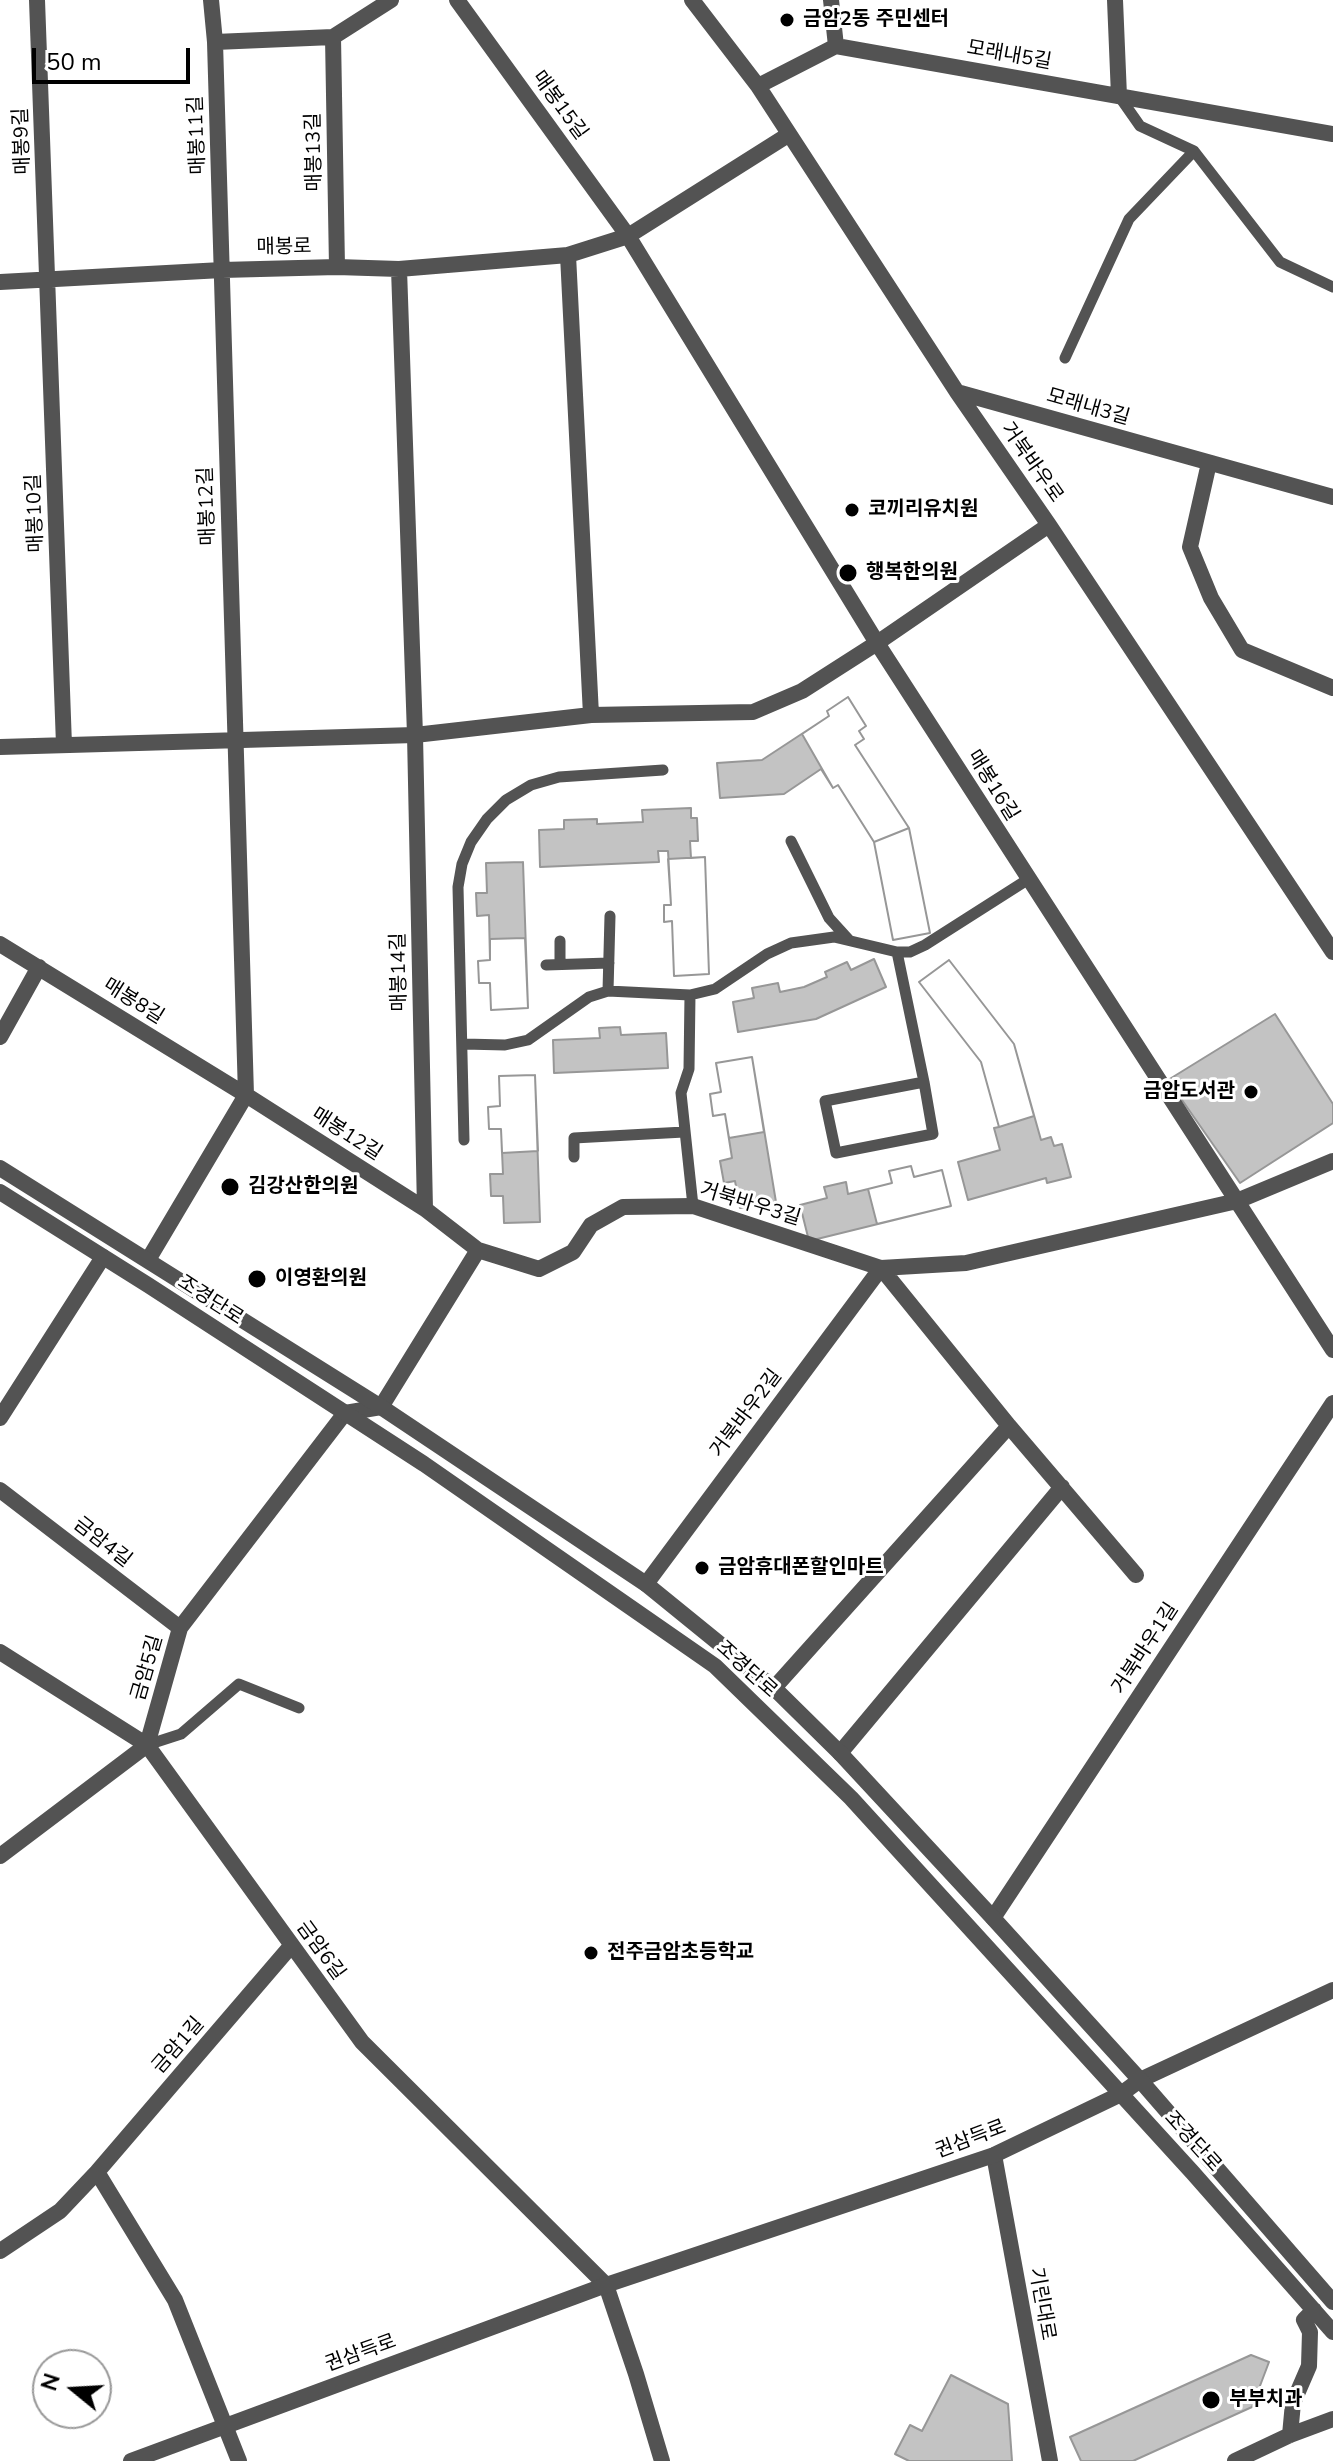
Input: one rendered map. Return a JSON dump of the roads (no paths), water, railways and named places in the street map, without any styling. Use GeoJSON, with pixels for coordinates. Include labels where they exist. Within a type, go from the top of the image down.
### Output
{"type":"FeatureCollection","features":[{"type":"Feature","properties":{"kind":"street","name":"매봉9길"},"geometry":{"type":"LineString","coordinates":[[37,0],[48,280]]}},
{"type":"Feature","properties":{"kind":"street","name":"매봉11길"},"geometry":{"type":"LineString","coordinates":[[211,0],[222,270]]}},
{"type":"Feature","properties":{"kind":"street"},"geometry":{"type":"LineString","coordinates":[[215,42],[333,37],[391,0]]}},
{"type":"Feature","properties":{"kind":"street","name":"매봉15길"},"geometry":{"type":"LineString","coordinates":[[457,0],[628,236]]}},
{"type":"Feature","properties":{"kind":"street","name":"거북바우로"},"geometry":{"type":"LineString","coordinates":[[692,0],[758,86],[957,392],[1331,942]]}},
{"type":"Feature","properties":{"kind":"street"},"geometry":{"type":"LineString","coordinates":[[758,86],[836,46],[831,0]]}},
{"type":"Feature","properties":{"kind":"street"},"geometry":{"type":"LineString","coordinates":[[1115,0],[1119,96]]}},
{"type":"Feature","properties":{"kind":"street","name":"매봉13길"},"geometry":{"type":"LineString","coordinates":[[333,37],[337,267]]}},
{"type":"Feature","properties":{"kind":"street","name":"모래내5길"},"geometry":{"type":"LineString","coordinates":[[836,46],[1333,134]]}},
{"type":"Feature","properties":{"kind":"street","name":"매봉로"},"geometry":{"type":"LineString","coordinates":[[0,282],[222,270],[399,269],[568,255],[628,236],[788,135]]}},
{"type":"Feature","properties":{"kind":"street","name":"매봉16길"},"geometry":{"type":"LineString","coordinates":[[628,236],[877,643],[1027,880],[1333,1350]]}},
{"type":"Feature","properties":{"kind":"street"},"geometry":{"type":"LineString","coordinates":[[568,255],[591,715]]}},
{"type":"Feature","properties":{"kind":"street","name":"매봉14길"},"geometry":{"type":"LineString","coordinates":[[399,269],[415,735],[425,1209]]}},
{"type":"Feature","properties":{"kind":"street","name":"매봉12길"},"geometry":{"type":"LineString","coordinates":[[222,270],[246,1095],[425,1209],[478,1250]]}},
{"type":"Feature","properties":{"kind":"street","name":"매봉10길"},"geometry":{"type":"LineString","coordinates":[[48,280],[64,745]]}},
{"type":"Feature","properties":{"kind":"street","name":"모래내3길"},"geometry":{"type":"LineString","coordinates":[[957,392],[1333,497]]}},
{"type":"Feature","properties":{"kind":"street"},"geometry":{"type":"LineString","coordinates":[[1209,463],[1190,547],[1211,598],[1242,650],[1333,688]]}},
{"type":"Feature","properties":{"kind":"street"},"geometry":{"type":"LineString","coordinates":[[0,747],[415,735],[591,715],[753,712],[802,691],[1049,525]]}},
{"type":"Feature","properties":{"kind":"street","name":"매봉8길"},"geometry":{"type":"LineString","coordinates":[[0,944],[246,1095]]}},
{"type":"Feature","properties":{"kind":"street"},"geometry":{"type":"LineString","coordinates":[[0,1037],[39,967]]}},
{"type":"Feature","properties":{"kind":"street"},"geometry":{"type":"LineString","coordinates":[[148,1260],[246,1095]]}},
{"type":"Feature","properties":{"kind":"street","name":"거북바우3길"},"geometry":{"type":"LineString","coordinates":[[478,1250],[539,1269],[573,1252],[591,1225],[623,1207],[693,1206],[881,1268],[966,1263],[1237,1201],[1333,1161]]}},
{"type":"Feature","properties":{"kind":"street","name":"조경단로"},"geometry":{"type":"LineString","coordinates":[[0,1168],[381,1407],[646,1584],[774,1688],[840,1753],[993,1918],[1140,2080],[1333,2302]]}},
{"type":"Feature","properties":{"kind":"street","name":"조경단로"},"geometry":{"type":"LineString","coordinates":[[0,1192],[424,1464],[715,1666],[851,1798],[1333,2332]]}},
{"type":"Feature","properties":{"kind":"street"},"geometry":{"type":"LineString","coordinates":[[345,1413],[381,1407],[478,1250]]}},
{"type":"Feature","properties":{"kind":"street"},"geometry":{"type":"LineString","coordinates":[[0,1418],[103,1257]]}},
{"type":"Feature","properties":{"kind":"street"},"geometry":{"type":"LineString","coordinates":[[881,1268],[1009,1426],[1136,1575]]}},
{"type":"Feature","properties":{"kind":"street","name":"거북바우2길"},"geometry":{"type":"LineString","coordinates":[[646,1584],[881,1268]]}},
{"type":"Feature","properties":{"kind":"street","name":"거북바우1길"},"geometry":{"type":"LineString","coordinates":[[993,1918],[1333,1403]]}},
{"type":"Feature","properties":{"kind":"street","name":"금암5길"},"geometry":{"type":"LineString","coordinates":[[147,1745],[180,1628],[345,1413]]}},
{"type":"Feature","properties":{"kind":"street"},"geometry":{"type":"LineString","coordinates":[[774,1688],[1009,1426]]}},
{"type":"Feature","properties":{"kind":"street"},"geometry":{"type":"LineString","coordinates":[[840,1753],[1062,1487]]}},
{"type":"Feature","properties":{"kind":"street","name":"금암4길"},"geometry":{"type":"LineString","coordinates":[[0,1490],[180,1628]]}},
{"type":"Feature","properties":{"kind":"street","name":"금암6길"},"geometry":{"type":"LineString","coordinates":[[0,1652],[147,1745],[362,2042],[606,2285]]}},
{"type":"Feature","properties":{"kind":"street"},"geometry":{"type":"LineString","coordinates":[[0,1856],[147,1745]]}},
{"type":"Feature","properties":{"kind":"street","name":"금암1길"},"geometry":{"type":"LineString","coordinates":[[0,2251],[60,2211],[291,1946]]}},
{"type":"Feature","properties":{"kind":"street","name":"권삼득로"},"geometry":{"type":"LineString","coordinates":[[131,2461],[606,2285],[994,2155],[1121,2094],[1140,2080],[1333,1990]]}},
{"type":"Feature","properties":{"kind":"street","name":"기린대로"},"geometry":{"type":"LineString","coordinates":[[994,2155],[1050,2461]]}},
{"type":"Feature","properties":{"kind":"street"},"geometry":{"type":"LineString","coordinates":[[97,2172],[175,2300],[239,2461]]}},
{"type":"Feature","properties":{"kind":"street"},"geometry":{"type":"LineString","coordinates":[[606,2285],[662,2461]]}},
{"type":"Feature","properties":{"kind":"street"},"geometry":{"type":"LineString","coordinates":[[1290,2435],[1293,2403],[1309,2366],[1310,2332],[1304,2320],[1314,2310]]}},
{"type":"Feature","properties":{"kind":"street"},"geometry":{"type":"LineString","coordinates":[[1235,2461],[1333,2419]]}},
{"type":"Feature","properties":{"kind":"lane"},"geometry":{"type":"LineString","coordinates":[[1119,96],[1140,126],[1194,151],[1280,262],[1333,287]]}},
{"type":"Feature","properties":{"kind":"lane"},"geometry":{"type":"LineString","coordinates":[[1065,358],[1129,219],[1194,151]]}},
{"type":"Feature","properties":{"kind":"lane"},"geometry":{"type":"LineString","coordinates":[[464,1140],[458,887],[462,864],[471,842],[487,819],[506,800],[531,785],[559,777],[663,770]]}},
{"type":"Feature","properties":{"kind":"lane"},"geometry":{"type":"LineString","coordinates":[[791,841],[829,918],[850,940]]}},
{"type":"Feature","properties":{"kind":"lane"},"geometry":{"type":"LineString","coordinates":[[464,1044],[505,1045],[528,1040],[589,997],[608,991],[690,995],[715,989],[767,954],[791,943],[834,937],[897,952],[910,952],[1027,880]]}},
{"type":"Feature","properties":{"kind":"lane"},"geometry":{"type":"LineString","coordinates":[[608,991],[610,916]]}},
{"type":"Feature","properties":{"kind":"lane"},"geometry":{"type":"LineString","coordinates":[[560,941],[560,964]]}},
{"type":"Feature","properties":{"kind":"lane"},"geometry":{"type":"LineString","coordinates":[[897,952],[924,1082],[933,1134],[836,1153],[825,1101],[924,1082]]}},
{"type":"Feature","properties":{"kind":"lane"},"geometry":{"type":"LineString","coordinates":[[546,965],[609,963]]}},
{"type":"Feature","properties":{"kind":"lane"},"geometry":{"type":"LineString","coordinates":[[690,995],[689,1069],[681,1093],[693,1206]]}},
{"type":"Feature","properties":{"kind":"lane"},"geometry":{"type":"LineString","coordinates":[[574,1157],[574,1138],[684,1132]]}},
{"type":"Feature","properties":{"kind":"lane"},"geometry":{"type":"LineString","coordinates":[[147,1745],[181,1734],[239,1684],[299,1708]]}},
{"type":"Feature","properties":{"kind":"place","name":"금암2동 주민센터"},"geometry":{"type":"Point","coordinates":[787,20]}},
{"type":"Feature","properties":{"kind":"place","name":"코끼리유치원"},"geometry":{"type":"Point","coordinates":[852,510]}},
{"type":"Feature","properties":{"kind":"place","name":"행복한의원"},"geometry":{"type":"Point","coordinates":[848,573]}},
{"type":"Feature","properties":{"kind":"place","name":"금암도서관"},"geometry":{"type":"Point","coordinates":[1251,1092]}},
{"type":"Feature","properties":{"kind":"place","name":"김강산한의원"},"geometry":{"type":"Point","coordinates":[230,1187]}},
{"type":"Feature","properties":{"kind":"place","name":"이영환의원"},"geometry":{"type":"Point","coordinates":[257,1279]}},
{"type":"Feature","properties":{"kind":"place","name":"금암휴대폰할인마트"},"geometry":{"type":"Point","coordinates":[702,1568]}},
{"type":"Feature","properties":{"kind":"place","name":"전주금암초등학교"},"geometry":{"type":"Point","coordinates":[591,1953]}},
{"type":"Feature","properties":{"kind":"place","name":"부부치과"},"geometry":{"type":"Point","coordinates":[1211,2400]}}]}
